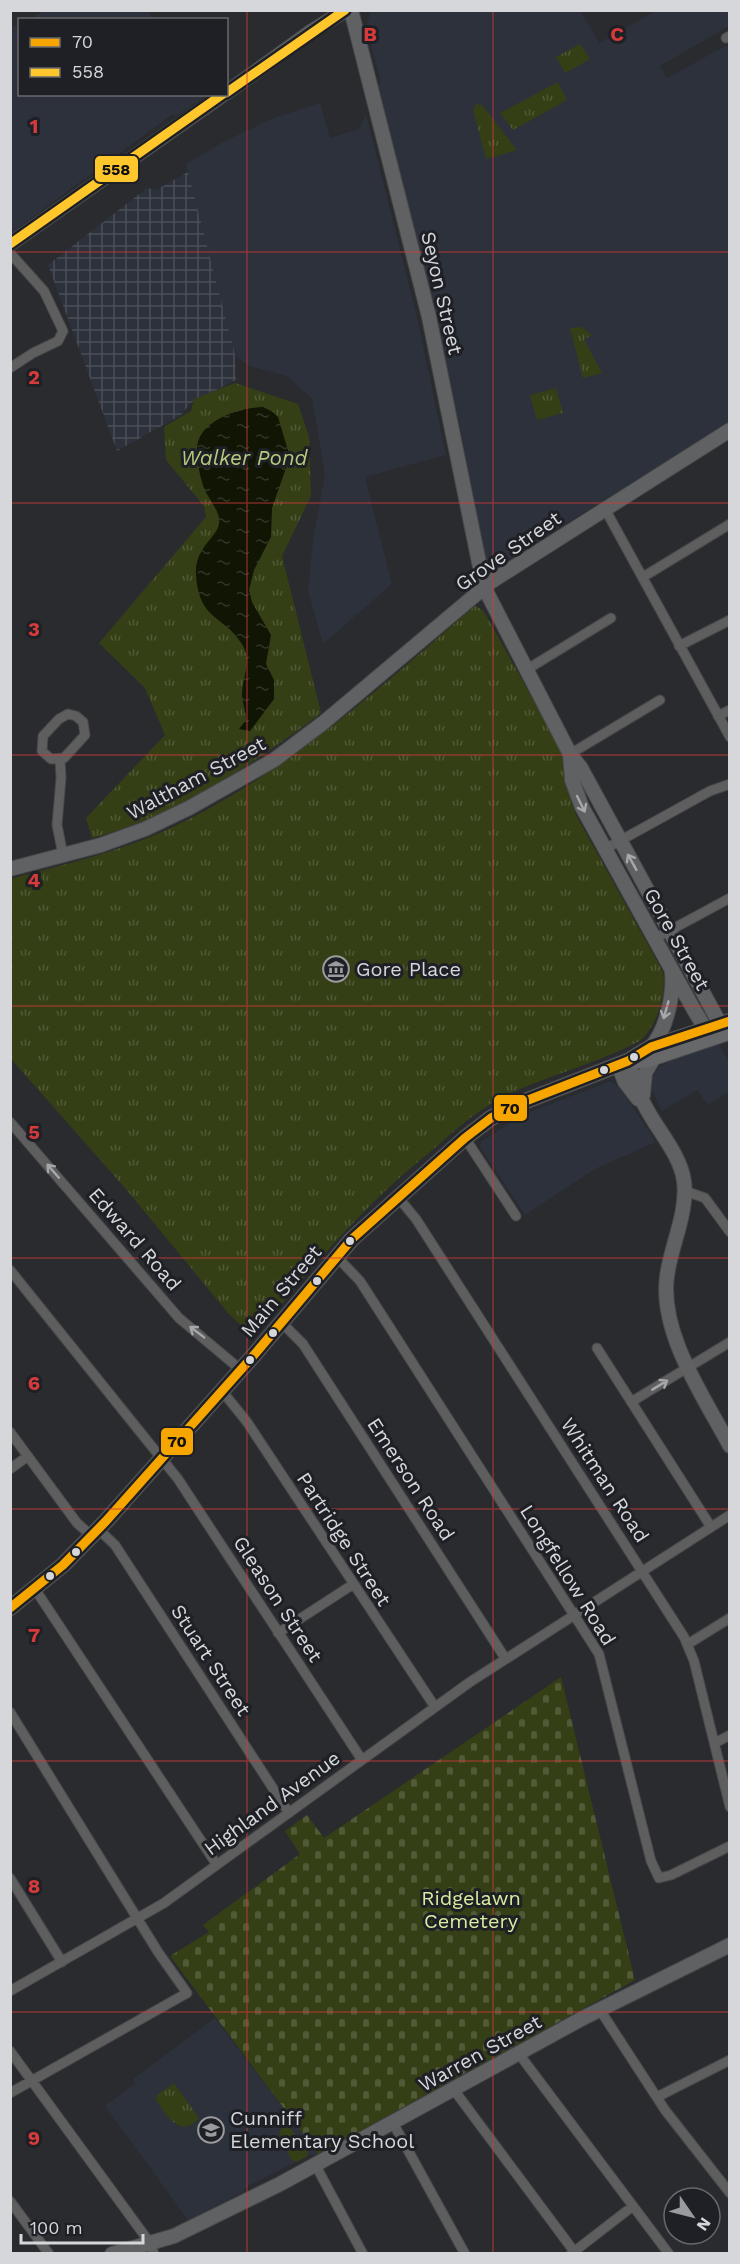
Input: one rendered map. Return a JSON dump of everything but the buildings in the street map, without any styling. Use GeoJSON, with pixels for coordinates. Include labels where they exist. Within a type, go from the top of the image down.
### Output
{"type":"FeatureCollection","features":[{"type":"Feature","properties":{"kind":"main road","name":"Main Street"},"geometry":{"type":"LineString","coordinates":[[10,1608],[35,1589],[95,1533],[282,1323],[336,1256],[397,1196],[465,1138],[491,1119],[518,1104],[623,1063],[723,1030]]}},
{"type":"Feature","properties":{"kind":"street"},"geometry":{"type":"LineString","coordinates":[[228,92],[312,30],[346,10]]}},
{"type":"Feature","properties":{"kind":"street","name":"Seyon Street"},"geometry":{"type":"LineString","coordinates":[[351,10],[429,317],[484,587]]}},
{"type":"Feature","properties":{"kind":"street"},"geometry":{"type":"LineString","coordinates":[[10,244],[222,96]]}},
{"type":"Feature","properties":{"kind":"street"},"geometry":{"type":"LineString","coordinates":[[10,254],[50,301],[63,331],[58,341],[10,368]]}},
{"type":"Feature","properties":{"kind":"street","name":"Grove Street"},"geometry":{"type":"LineString","coordinates":[[323,723],[484,587],[729,430]]}},
{"type":"Feature","properties":{"kind":"street"},"geometry":{"type":"LineString","coordinates":[[605,509],[729,737]]}},
{"type":"Feature","properties":{"kind":"street"},"geometry":{"type":"LineString","coordinates":[[643,577],[729,524]]}},
{"type":"Feature","properties":{"kind":"street","name":"Gore Street"},"geometry":{"type":"LineString","coordinates":[[484,587],[570,754],[620,840],[723,1030]]}},
{"type":"Feature","properties":{"kind":"street"},"geometry":{"type":"LineString","coordinates":[[526,670],[611,618]]}},
{"type":"Feature","properties":{"kind":"street"},"geometry":{"type":"LineString","coordinates":[[679,646],[729,620]]}},
{"type":"Feature","properties":{"kind":"street"},"geometry":{"type":"LineString","coordinates":[[570,754],[660,700]]}},
{"type":"Feature","properties":{"kind":"street"},"geometry":{"type":"LineString","coordinates":[[718,716],[729,710]]}},
{"type":"Feature","properties":{"kind":"street"},"geometry":{"type":"LineString","coordinates":[[62,716],[76,716],[84,722],[85,735],[68,755],[60,759],[45,754],[41,747],[43,736],[62,716]]}},
{"type":"Feature","properties":{"kind":"street","name":"Waltham Street"},"geometry":{"type":"LineString","coordinates":[[10,869],[115,841],[173,817],[274,760],[323,723]]}},
{"type":"Feature","properties":{"kind":"street","name":"Gore Street"},"geometry":{"type":"LineString","coordinates":[[570,754],[576,794],[693,1011],[723,1030]]}},
{"type":"Feature","properties":{"kind":"street"},"geometry":{"type":"LineString","coordinates":[[60,759],[61,778],[57,825],[63,855]]}},
{"type":"Feature","properties":{"kind":"street"},"geometry":{"type":"LineString","coordinates":[[605,849],[710,791],[729,784]]}},
{"type":"Feature","properties":{"kind":"street"},"geometry":{"type":"LineString","coordinates":[[654,939],[729,898]]}},
{"type":"Feature","properties":{"kind":"street"},"geometry":{"type":"LineString","coordinates":[[643,1104],[644,1076],[670,998],[672,971]]}},
{"type":"Feature","properties":{"kind":"street"},"geometry":{"type":"LineString","coordinates":[[623,1063],[643,1104],[680,1165],[684,1191],[670,1260],[666,1297],[668,1317],[690,1368],[729,1446]]}},
{"type":"Feature","properties":{"kind":"street","name":"Edward Road"},"geometry":{"type":"LineString","coordinates":[[10,1122],[179,1318],[241,1370]]}},
{"type":"Feature","properties":{"kind":"street"},"geometry":{"type":"LineString","coordinates":[[465,1138],[516,1216]]}},
{"type":"Feature","properties":{"kind":"street"},"geometry":{"type":"LineString","coordinates":[[684,1191],[698,1194],[710,1203],[729,1232]]}},
{"type":"Feature","properties":{"kind":"street","name":"Whitman Road"},"geometry":{"type":"LineString","coordinates":[[397,1196],[416,1219],[688,1644],[715,1743],[729,1807]]}},
{"type":"Feature","properties":{"kind":"street","name":"Longfellow Road"},"geometry":{"type":"LineString","coordinates":[[336,1256],[360,1281],[573,1614],[603,1665],[651,1861],[659,1878],[675,1873],[729,1846]]}},
{"type":"Feature","properties":{"kind":"street","name":"Gleason Street"},"geometry":{"type":"LineString","coordinates":[[10,1270],[178,1479],[362,1760]]}},
{"type":"Feature","properties":{"kind":"street","name":"Emerson Road"},"geometry":{"type":"LineString","coordinates":[[282,1323],[303,1344],[505,1658]]}},
{"type":"Feature","properties":{"kind":"street"},"geometry":{"type":"LineString","coordinates":[[632,1402],[729,1342]]}},
{"type":"Feature","properties":{"kind":"street"},"geometry":{"type":"LineString","coordinates":[[597,1348],[711,1527]]}},
{"type":"Feature","properties":{"kind":"street","name":"Partridge Street"},"geometry":{"type":"LineString","coordinates":[[222,1391],[247,1422],[352,1585],[435,1707]]}},
{"type":"Feature","properties":{"kind":"street","name":"Stuart Street"},"geometry":{"type":"LineString","coordinates":[[10,1432],[77,1522],[114,1545],[289,1813]]}},
{"type":"Feature","properties":{"kind":"street"},"geometry":{"type":"LineString","coordinates":[[10,1469],[28,1456]]}},
{"type":"Feature","properties":{"kind":"street","name":"Highland Avenue"},"geometry":{"type":"LineString","coordinates":[[10,1991],[138,1919],[505,1658],[729,1515]]}},
{"type":"Feature","properties":{"kind":"street"},"geometry":{"type":"LineString","coordinates":[[278,1633],[352,1585]]}},
{"type":"Feature","properties":{"kind":"street"},"geometry":{"type":"LineString","coordinates":[[35,1589],[217,1865]]}},
{"type":"Feature","properties":{"kind":"street"},"geometry":{"type":"LineString","coordinates":[[688,1644],[729,1618]]}},
{"type":"Feature","properties":{"kind":"street"},"geometry":{"type":"LineString","coordinates":[[10,1712],[138,1919],[187,1993],[10,2093]]}},
{"type":"Feature","properties":{"kind":"street"},"geometry":{"type":"LineString","coordinates":[[715,1743],[729,1735]]}},
{"type":"Feature","properties":{"kind":"street"},"geometry":{"type":"LineString","coordinates":[[10,1878],[62,1962]]}},
{"type":"Feature","properties":{"kind":"street","name":"Warren Street"},"geometry":{"type":"LineString","coordinates":[[112,2253],[152,2248],[316,2166],[600,2010],[729,1945]]}},
{"type":"Feature","properties":{"kind":"street"},"geometry":{"type":"LineString","coordinates":[[600,2010],[657,2097],[726,2181],[729,2193]]}},
{"type":"Feature","properties":{"kind":"street"},"geometry":{"type":"LineString","coordinates":[[10,2051],[152,2248]]}},
{"type":"Feature","properties":{"kind":"street"},"geometry":{"type":"LineString","coordinates":[[519,2054],[669,2253]]}},
{"type":"Feature","properties":{"kind":"street"},"geometry":{"type":"LineString","coordinates":[[657,2097],[729,2060]]}},
{"type":"Feature","properties":{"kind":"street"},"geometry":{"type":"LineString","coordinates":[[454,2090],[574,2253],[633,2206]]}},
{"type":"Feature","properties":{"kind":"street"},"geometry":{"type":"LineString","coordinates":[[393,2124],[465,2253]]}},
{"type":"Feature","properties":{"kind":"street"},"geometry":{"type":"LineString","coordinates":[[316,2166],[363,2253]]}},
{"type":"Feature","properties":{"kind":"street"},"geometry":{"type":"LineString","coordinates":[[10,2201],[49,2253]]}},
{"type":"Feature","properties":{"kind":"shaded area"},"geometry":{"type":"Polygon","coordinates":[[[371,10],[581,11],[599,43],[656,11],[729,11],[729,26],[660,66],[667,78],[727,45],[729,48],[729,423],[495,567],[489,567],[486,561],[460,426],[378,84],[381,83],[366,27],[371,10]]]}},
{"type":"Feature","properties":{"kind":"shaded area"},"geometry":{"type":"Polygon","coordinates":[[[43,11],[148,11],[152,18],[32,18],[43,11]]]}},
{"type":"Feature","properties":{"kind":"shaded area"},"geometry":{"type":"Polygon","coordinates":[[[10,26],[18,26],[18,96],[206,96],[174,117],[173,114],[11,233],[10,26]]]}},
{"type":"Feature","properties":{"kind":"shaded area"},"geometry":{"type":"Polygon","coordinates":[[[320,103],[330,138],[359,129],[366,114],[417,317],[446,455],[365,477],[392,584],[323,644],[308,591],[313,540],[325,474],[312,399],[287,376],[249,366],[235,355],[224,322],[186,164],[223,142],[271,119],[320,103]]]}},
{"type":"Feature","properties":{"kind":"shaded area"},"geometry":{"type":"Polygon","coordinates":[[[188,172],[235,355],[236,380],[191,403],[181,415],[117,451],[48,265],[147,188],[156,190],[188,172]]]}},
{"type":"Feature","properties":{"kind":"shaded area"},"geometry":{"type":"Polygon","coordinates":[[[715,1044],[719,1045],[729,1061],[729,1092],[708,1105],[697,1090],[662,1111],[652,1091],[651,1080],[659,1067],[680,1056],[715,1044]]]}},
{"type":"Feature","properties":{"kind":"shaded area"},"geometry":{"type":"Polygon","coordinates":[[[611,1081],[620,1088],[656,1142],[595,1169],[525,1215],[480,1147],[481,1142],[522,1115],[611,1081]]]}},
{"type":"Feature","properties":{"kind":"shaded area","name":"Cunniff Elementary School"},"geometry":{"type":"Polygon","coordinates":[[[215,2018],[318,2154],[308,2156],[246,2187],[243,2192],[188,2220],[105,2106],[135,2084],[133,2079],[215,2018]]]}},
{"type":"Feature","properties":{"kind":"green space"},"geometry":{"type":"Polygon","coordinates":[[[580,44],[590,59],[565,73],[556,57],[580,44]]]}},
{"type":"Feature","properties":{"kind":"green space"},"geometry":{"type":"Polygon","coordinates":[[[558,82],[567,100],[513,130],[500,113],[558,82]]]}},
{"type":"Feature","properties":{"kind":"green space"},"geometry":{"type":"Polygon","coordinates":[[[476,104],[482,105],[517,150],[486,159],[473,110],[476,104]]]}},
{"type":"Feature","properties":{"kind":"green space"},"geometry":{"type":"Polygon","coordinates":[[[582,327],[592,335],[584,339],[602,373],[583,378],[570,328],[582,327]]]}},
{"type":"Feature","properties":{"kind":"green space"},"geometry":{"type":"Polygon","coordinates":[[[235,383],[298,404],[309,437],[311,496],[282,556],[321,713],[269,751],[183,802],[153,817],[92,838],[86,818],[165,735],[145,688],[99,643],[206,517],[204,506],[166,460],[164,427],[191,411],[194,399],[235,383]]]}},
{"type":"Feature","properties":{"kind":"green space"},"geometry":{"type":"Polygon","coordinates":[[[556,388],[563,413],[537,420],[530,395],[556,388]]]}},
{"type":"Feature","properties":{"kind":"green space","name":"Gore Place"},"geometry":{"type":"Polygon","coordinates":[[[475,606],[483,610],[564,755],[570,796],[576,815],[663,972],[662,1000],[656,1018],[640,1041],[497,1100],[458,1128],[362,1214],[318,1261],[254,1337],[229,1314],[125,1188],[11,1059],[10,879],[88,858],[162,832],[248,786],[288,759],[365,700],[475,606]]]}},
{"type":"Feature","properties":{"kind":"green space","name":"Ridgelawn Cemetery"},"geometry":{"type":"Polygon","coordinates":[[[561,1677],[635,1980],[318,2154],[170,1956],[209,1932],[203,1925],[300,1854],[285,1831],[307,1815],[324,1838],[561,1677]]]}},
{"type":"Feature","properties":{"kind":"green space"},"geometry":{"type":"Polygon","coordinates":[[[174,2083],[199,2118],[186,2127],[174,2123],[156,2100],[157,2095],[174,2083]]]}},
{"type":"Feature","properties":{"kind":"green space"},"geometry":{"type":"Polygon","coordinates":[[[286,2125],[308,2152],[307,2156],[297,2162],[291,2159],[279,2132],[286,2125]]]}},
{"type":"Feature","properties":{"kind":"water","name":"Walker Pond"},"geometry":{"type":"Polygon","coordinates":[[[263,407],[278,417],[290,457],[272,508],[271,537],[254,570],[249,590],[252,602],[271,635],[266,664],[274,680],[274,699],[250,731],[239,729],[246,720],[242,693],[247,662],[245,650],[228,627],[207,609],[198,590],[196,575],[199,556],[216,531],[219,519],[204,487],[197,451],[202,434],[216,421],[235,412],[263,407]]]}},
{"type":"Feature","properties":{"kind":"transit line","name":"558"},"geometry":{"type":"LineString","coordinates":[[228,92],[345,10]]}},
{"type":"Feature","properties":{"kind":"transit line","name":"558"},"geometry":{"type":"LineString","coordinates":[[10,244],[220,96]]}},
{"type":"Feature","properties":{"kind":"transit line","name":"70"},"geometry":{"type":"LineString","coordinates":[[10,1608],[63,1565],[106,1521],[254,1355],[352,1239],[465,1138],[491,1118],[518,1104],[628,1061],[651,1047],[730,1021]]}},
{"type":"Feature","properties":{"kind":"place","name":"Gore Place"},"geometry":{"type":"Point","coordinates":[336,969]}},
{"type":"Feature","properties":{"kind":"place","name":"Cunniff Elementary School"},"geometry":{"type":"Point","coordinates":[211,2130]}}]}
